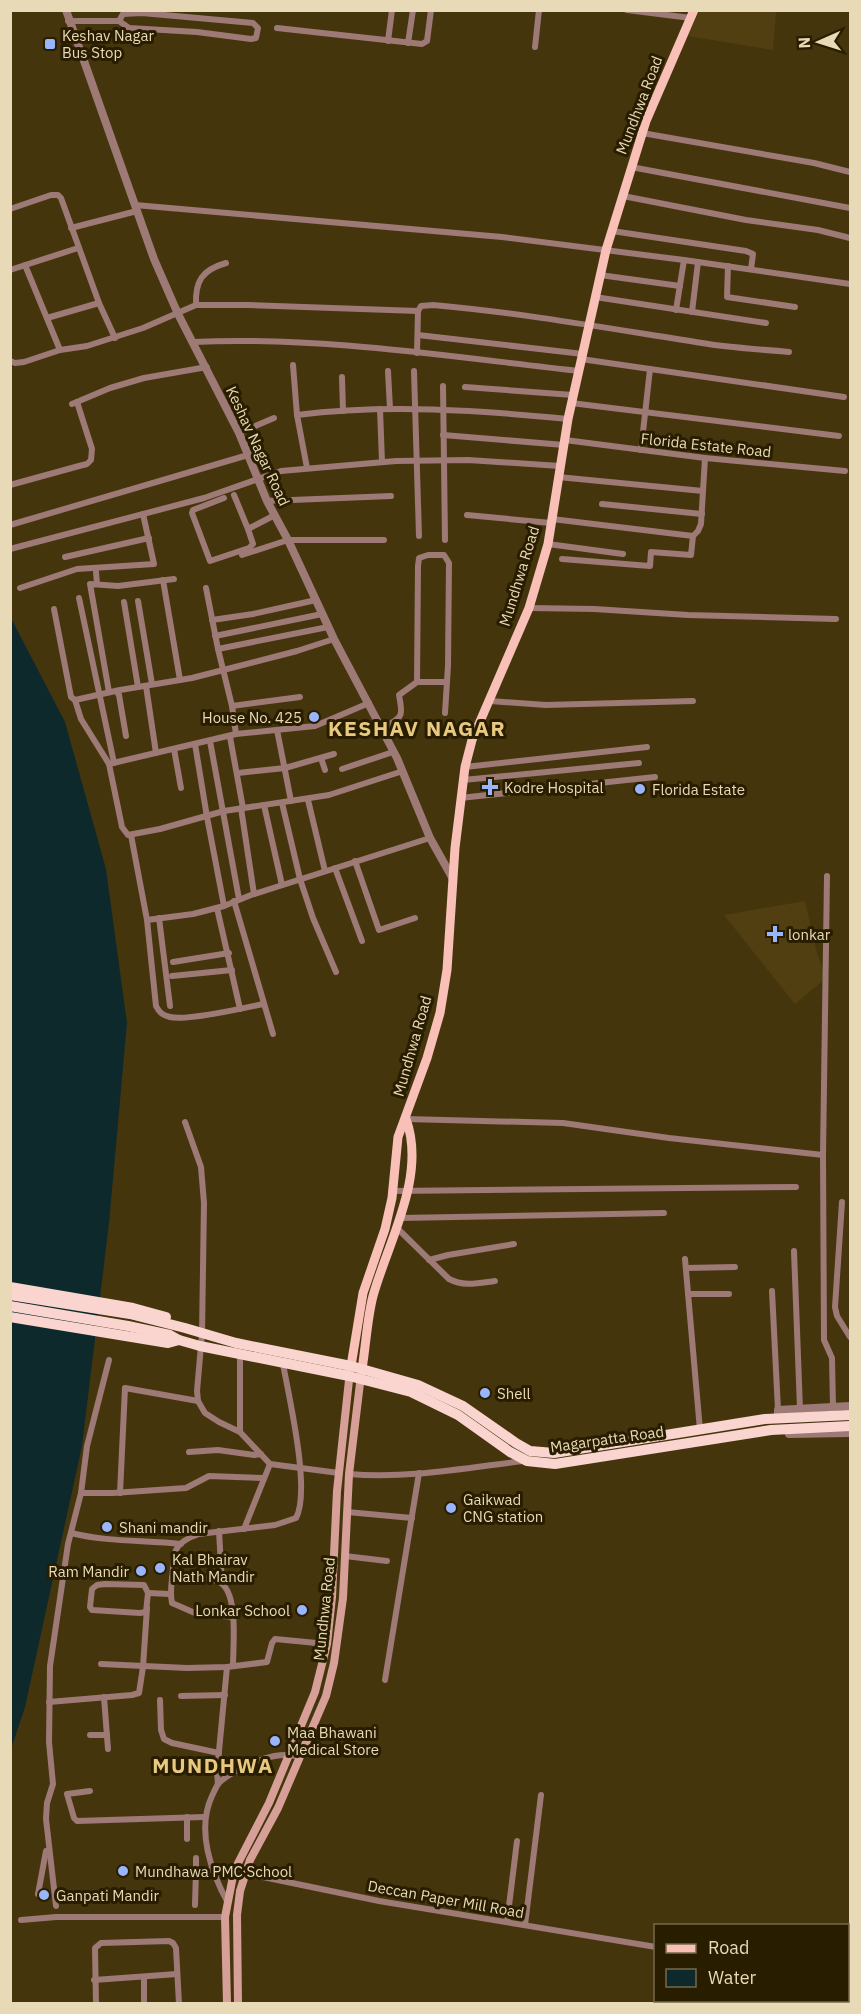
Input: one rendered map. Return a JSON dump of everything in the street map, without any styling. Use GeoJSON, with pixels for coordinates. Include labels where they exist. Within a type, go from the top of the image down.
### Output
{"type":"FeatureCollection","features":[{"type":"Feature","properties":{"kind":"highway"},"geometry":{"type":"LineString","coordinates":[[10,1287],[129,1321],[200,1346]]}},
{"type":"Feature","properties":{"kind":"highway"},"geometry":{"type":"LineString","coordinates":[[10,1295],[129,1321]]}},
{"type":"Feature","properties":{"kind":"highway"},"geometry":{"type":"LineString","coordinates":[[10,1306],[129,1321]]}},
{"type":"Feature","properties":{"kind":"highway"},"geometry":{"type":"LineString","coordinates":[[10,1317],[129,1321]]}},
{"type":"Feature","properties":{"kind":"highway","name":"Magarpatta Road"},"geometry":{"type":"LineString","coordinates":[[129,1321],[185,1328],[356,1373],[418,1385],[464,1406],[530,1451],[554,1453],[780,1418]]}},
{"type":"Feature","properties":{"kind":"highway","name":"Magarpatta Road"},"geometry":{"type":"LineString","coordinates":[[200,1346],[283,1364],[356,1373],[411,1392],[458,1415],[510,1452],[527,1461],[555,1464],[771,1430],[780,1418]]}},
{"type":"Feature","properties":{"kind":"highway"},"geometry":{"type":"LineString","coordinates":[[780,1418],[850,1415]]}},
{"type":"Feature","properties":{"kind":"highway"},"geometry":{"type":"LineString","coordinates":[[780,1418],[850,1426]]}},
{"type":"Feature","properties":{"kind":"main road","name":"Mundhwa Road"},"geometry":{"type":"LineString","coordinates":[[238,2003],[237,1915],[245,1873],[278,1808],[326,1696],[339,1637],[363,1293],[385,1229],[393,1191],[398,1137],[428,1058],[440,1013],[450,936],[460,798],[465,767],[472,740],[529,608],[548,544],[568,418],[606,250],[642,133],[692,14]]}},
{"type":"Feature","properties":{"kind":"main road","name":"Mundhwa Road"},"geometry":{"type":"LineString","coordinates":[[227,2003],[225,1917],[234,1871],[269,1803],[315,1692],[327,1644],[339,1473],[356,1373],[373,1298],[408,1191],[411,1134],[406,1119]]}},
{"type":"Feature","properties":{"kind":"main road"},"geometry":{"type":"LineString","coordinates":[[227,2003],[238,2003]]}},
{"type":"Feature","properties":{"kind":"street","name":"Keshav Nagar Road"},"geometry":{"type":"LineString","coordinates":[[66,10],[154,259],[178,314],[239,433],[267,501],[288,540],[328,627],[403,771],[430,838],[454,880]]}},
{"type":"Feature","properties":{"kind":"street"},"geometry":{"type":"LineString","coordinates":[[388,41],[392,10]]}},
{"type":"Feature","properties":{"kind":"street"},"geometry":{"type":"LineString","coordinates":[[408,43],[412,10]]}},
{"type":"Feature","properties":{"kind":"street"},"geometry":{"type":"LineString","coordinates":[[277,28],[422,44],[427,41],[430,10]]}},
{"type":"Feature","properties":{"kind":"street"},"geometry":{"type":"LineString","coordinates":[[535,47],[539,10]]}},
{"type":"Feature","properties":{"kind":"street"},"geometry":{"type":"LineString","coordinates":[[627,10],[692,14]]}},
{"type":"Feature","properties":{"kind":"street"},"geometry":{"type":"LineString","coordinates":[[68,21],[119,21],[129,28],[197,32],[251,39],[256,38],[258,28],[253,23],[127,13],[123,14],[119,21]]}},
{"type":"Feature","properties":{"kind":"street"},"geometry":{"type":"LineString","coordinates":[[642,133],[733,148],[850,172]]}},
{"type":"Feature","properties":{"kind":"street"},"geometry":{"type":"LineString","coordinates":[[631,167],[850,208]]}},
{"type":"Feature","properties":{"kind":"street"},"geometry":{"type":"LineString","coordinates":[[10,209],[51,195],[58,195],[61,198],[99,303],[115,338]]}},
{"type":"Feature","properties":{"kind":"street"},"geometry":{"type":"LineString","coordinates":[[623,196],[818,230],[850,238]]}},
{"type":"Feature","properties":{"kind":"street"},"geometry":{"type":"LineString","coordinates":[[72,228],[136,208],[502,237],[850,284]]}},
{"type":"Feature","properties":{"kind":"street"},"geometry":{"type":"LineString","coordinates":[[612,231],[746,251],[753,255],[751,269]]}},
{"type":"Feature","properties":{"kind":"street"},"geometry":{"type":"LineString","coordinates":[[10,270],[78,248]]}},
{"type":"Feature","properties":{"kind":"street"},"geometry":{"type":"LineString","coordinates":[[676,310],[684,260]]}},
{"type":"Feature","properties":{"kind":"street"},"geometry":{"type":"LineString","coordinates":[[692,312],[698,262]]}},
{"type":"Feature","properties":{"kind":"street"},"geometry":{"type":"LineString","coordinates":[[196,305],[195,292],[205,273],[213,267],[226,263]]}},
{"type":"Feature","properties":{"kind":"street"},"geometry":{"type":"LineString","coordinates":[[25,265],[60,350]]}},
{"type":"Feature","properties":{"kind":"street"},"geometry":{"type":"LineString","coordinates":[[728,266],[727,297],[795,307]]}},
{"type":"Feature","properties":{"kind":"street"},"geometry":{"type":"LineString","coordinates":[[600,275],[680,285]]}},
{"type":"Feature","properties":{"kind":"street"},"geometry":{"type":"LineString","coordinates":[[596,297],[766,323]]}},
{"type":"Feature","properties":{"kind":"street"},"geometry":{"type":"LineString","coordinates":[[47,318],[99,303]]}},
{"type":"Feature","properties":{"kind":"street"},"geometry":{"type":"LineString","coordinates":[[10,361],[24,362],[60,350],[87,346],[115,338],[196,305],[418,311]]}},
{"type":"Feature","properties":{"kind":"street"},"geometry":{"type":"LineString","coordinates":[[417,353],[418,311],[421,306],[433,305],[508,312],[703,344],[789,352]]}},
{"type":"Feature","properties":{"kind":"street"},"geometry":{"type":"LineString","coordinates":[[418,335],[582,357],[844,397]]}},
{"type":"Feature","properties":{"kind":"street"},"geometry":{"type":"LineString","coordinates":[[193,342],[259,340],[390,349],[579,372]]}},
{"type":"Feature","properties":{"kind":"street"},"geometry":{"type":"LineString","coordinates":[[293,365],[297,416],[307,468]]}},
{"type":"Feature","properties":{"kind":"street"},"geometry":{"type":"LineString","coordinates":[[10,485],[87,464],[91,460],[92,449],[75,403],[110,388],[144,378],[207,368]]}},
{"type":"Feature","properties":{"kind":"street"},"geometry":{"type":"LineString","coordinates":[[641,450],[650,369]]}},
{"type":"Feature","properties":{"kind":"street"},"geometry":{"type":"LineString","coordinates":[[388,371],[390,410]]}},
{"type":"Feature","properties":{"kind":"street"},"geometry":{"type":"LineString","coordinates":[[414,371],[419,536]]}},
{"type":"Feature","properties":{"kind":"street"},"geometry":{"type":"LineString","coordinates":[[342,377],[344,411]]}},
{"type":"Feature","properties":{"kind":"street"},"geometry":{"type":"LineString","coordinates":[[443,386],[445,540]]}},
{"type":"Feature","properties":{"kind":"street"},"geometry":{"type":"LineString","coordinates":[[465,387],[572,399],[645,411],[839,436]]}},
{"type":"Feature","properties":{"kind":"street"},"geometry":{"type":"LineString","coordinates":[[297,416],[380,409],[568,418]]}},
{"type":"Feature","properties":{"kind":"street"},"geometry":{"type":"LineString","coordinates":[[380,409],[382,462]]}},
{"type":"Feature","properties":{"kind":"street"},"geometry":{"type":"LineString","coordinates":[[239,433],[274,418]]}},
{"type":"Feature","properties":{"kind":"street","name":"Florida Estate Road"},"geometry":{"type":"LineString","coordinates":[[443,435],[564,443],[845,471]]}},
{"type":"Feature","properties":{"kind":"street"},"geometry":{"type":"LineString","coordinates":[[10,525],[248,455]]}},
{"type":"Feature","properties":{"kind":"street"},"geometry":{"type":"LineString","coordinates":[[562,559],[650,566],[651,552],[691,555],[693,536],[698,531],[702,514],[705,458]]}},
{"type":"Feature","properties":{"kind":"street"},"geometry":{"type":"LineString","coordinates":[[10,549],[204,498],[281,471],[382,462],[443,460],[560,466]]}},
{"type":"Feature","properties":{"kind":"street"},"geometry":{"type":"LineString","coordinates":[[558,477],[703,490]]}},
{"type":"Feature","properties":{"kind":"street"},"geometry":{"type":"LineString","coordinates":[[224,498],[193,510],[210,561],[249,548],[253,544],[234,495]]}},
{"type":"Feature","properties":{"kind":"street"},"geometry":{"type":"LineString","coordinates":[[267,501],[391,496]]}},
{"type":"Feature","properties":{"kind":"street"},"geometry":{"type":"LineString","coordinates":[[602,504],[702,514]]}},
{"type":"Feature","properties":{"kind":"street"},"geometry":{"type":"LineString","coordinates":[[20,588],[77,569],[150,565],[154,561],[143,514]]}},
{"type":"Feature","properties":{"kind":"street"},"geometry":{"type":"LineString","coordinates":[[248,529],[275,515]]}},
{"type":"Feature","properties":{"kind":"street"},"geometry":{"type":"LineString","coordinates":[[467,515],[693,536]]}},
{"type":"Feature","properties":{"kind":"street"},"geometry":{"type":"LineString","coordinates":[[65,557],[149,538]]}},
{"type":"Feature","properties":{"kind":"street"},"geometry":{"type":"LineString","coordinates":[[242,555],[288,540],[384,540]]}},
{"type":"Feature","properties":{"kind":"street"},"geometry":{"type":"LineString","coordinates":[[548,544],[623,554]]}},
{"type":"Feature","properties":{"kind":"street"},"geometry":{"type":"LineString","coordinates":[[417,682],[419,558],[428,555],[444,555],[449,563],[445,713]]}},
{"type":"Feature","properties":{"kind":"street"},"geometry":{"type":"LineString","coordinates":[[96,572],[97,584]]}},
{"type":"Feature","properties":{"kind":"street"},"geometry":{"type":"LineString","coordinates":[[112,692],[90,584],[118,586],[174,579]]}},
{"type":"Feature","properties":{"kind":"street"},"geometry":{"type":"LineString","coordinates":[[163,580],[180,680]]}},
{"type":"Feature","properties":{"kind":"street"},"geometry":{"type":"LineString","coordinates":[[206,588],[232,706],[233,736],[254,894]]}},
{"type":"Feature","properties":{"kind":"street"},"geometry":{"type":"LineString","coordinates":[[79,598],[124,832],[131,835],[224,811],[308,800],[403,771]]}},
{"type":"Feature","properties":{"kind":"street"},"geometry":{"type":"LineString","coordinates":[[212,620],[254,614],[316,600]]}},
{"type":"Feature","properties":{"kind":"street"},"geometry":{"type":"LineString","coordinates":[[138,601],[156,753]]}},
{"type":"Feature","properties":{"kind":"street"},"geometry":{"type":"LineString","coordinates":[[124,602],[138,687]]}},
{"type":"Feature","properties":{"kind":"street"},"geometry":{"type":"LineString","coordinates":[[529,608],[836,619]]}},
{"type":"Feature","properties":{"kind":"street"},"geometry":{"type":"LineString","coordinates":[[54,609],[71,697],[75,700],[81,719],[112,763]]}},
{"type":"Feature","properties":{"kind":"street"},"geometry":{"type":"LineString","coordinates":[[215,636],[322,614]]}},
{"type":"Feature","properties":{"kind":"street"},"geometry":{"type":"LineString","coordinates":[[218,649],[328,627]]}},
{"type":"Feature","properties":{"kind":"street"},"geometry":{"type":"LineString","coordinates":[[88,640],[100,638]]}},
{"type":"Feature","properties":{"kind":"street"},"geometry":{"type":"LineString","coordinates":[[75,700],[223,670],[334,639]]}},
{"type":"Feature","properties":{"kind":"street"},"geometry":{"type":"LineString","coordinates":[[382,729],[400,717],[403,711],[399,695],[417,682],[447,682]]}},
{"type":"Feature","properties":{"kind":"street"},"geometry":{"type":"LineString","coordinates":[[112,692],[119,695],[126,736]]}},
{"type":"Feature","properties":{"kind":"street"},"geometry":{"type":"LineString","coordinates":[[232,706],[300,698]]}},
{"type":"Feature","properties":{"kind":"street"},"geometry":{"type":"LineString","coordinates":[[490,701],[546,705],[693,701]]}},
{"type":"Feature","properties":{"kind":"street"},"geometry":{"type":"LineString","coordinates":[[112,763],[233,736],[315,726],[369,703]]}},
{"type":"Feature","properties":{"kind":"street"},"geometry":{"type":"LineString","coordinates":[[277,730],[291,801]]}},
{"type":"Feature","properties":{"kind":"street"},"geometry":{"type":"LineString","coordinates":[[210,741],[224,811],[237,900],[263,1004],[273,1034]]}},
{"type":"Feature","properties":{"kind":"street"},"geometry":{"type":"LineString","coordinates":[[195,744],[228,953],[240,1009]]}},
{"type":"Feature","properties":{"kind":"street"},"geometry":{"type":"LineString","coordinates":[[465,767],[647,747]]}},
{"type":"Feature","properties":{"kind":"street"},"geometry":{"type":"LineString","coordinates":[[174,749],[181,788]]}},
{"type":"Feature","properties":{"kind":"street"},"geometry":{"type":"LineString","coordinates":[[342,769],[393,752]]}},
{"type":"Feature","properties":{"kind":"street"},"geometry":{"type":"LineString","coordinates":[[238,773],[285,768],[334,754]]}},
{"type":"Feature","properties":{"kind":"street"},"geometry":{"type":"LineString","coordinates":[[321,758],[325,770]]}},
{"type":"Feature","properties":{"kind":"street"},"geometry":{"type":"LineString","coordinates":[[463,780],[639,763]]}},
{"type":"Feature","properties":{"kind":"street"},"geometry":{"type":"LineString","coordinates":[[460,798],[655,777]]}},
{"type":"Feature","properties":{"kind":"street"},"geometry":{"type":"LineString","coordinates":[[308,800],[325,871]]}},
{"type":"Feature","properties":{"kind":"street"},"geometry":{"type":"LineString","coordinates":[[282,803],[300,879],[313,918],[336,972]]}},
{"type":"Feature","properties":{"kind":"street"},"geometry":{"type":"LineString","coordinates":[[264,805],[282,885]]}},
{"type":"Feature","properties":{"kind":"street"},"geometry":{"type":"LineString","coordinates":[[131,835],[147,920],[156,1006],[161,1014],[176,1018],[263,1004]]}},
{"type":"Feature","properties":{"kind":"street"},"geometry":{"type":"LineString","coordinates":[[147,920],[221,907],[254,894],[430,838]]}},
{"type":"Feature","properties":{"kind":"street"},"geometry":{"type":"LineString","coordinates":[[355,861],[379,930],[415,918]]}},
{"type":"Feature","properties":{"kind":"street"},"geometry":{"type":"LineString","coordinates":[[335,868],[362,942]]}},
{"type":"Feature","properties":{"kind":"street"},"geometry":{"type":"LineString","coordinates":[[827,876],[824,1340],[832,1358],[833,1407]]}},
{"type":"Feature","properties":{"kind":"street"},"geometry":{"type":"LineString","coordinates":[[159,918],[170,1006]]}},
{"type":"Feature","properties":{"kind":"street"},"geometry":{"type":"LineString","coordinates":[[173,962],[228,953]]}},
{"type":"Feature","properties":{"kind":"street"},"geometry":{"type":"LineString","coordinates":[[172,976],[232,970]]}},
{"type":"Feature","properties":{"kind":"street"},"geometry":{"type":"LineString","coordinates":[[406,1119],[562,1123],[669,1138],[824,1155]]}},
{"type":"Feature","properties":{"kind":"street"},"geometry":{"type":"LineString","coordinates":[[185,1122],[201,1167],[204,1203],[202,1334],[198,1401],[205,1413],[240,1432],[270,1464],[339,1473]]}},
{"type":"Feature","properties":{"kind":"street"},"geometry":{"type":"LineString","coordinates":[[393,1191],[796,1187]]}},
{"type":"Feature","properties":{"kind":"street"},"geometry":{"type":"LineString","coordinates":[[842,1202],[835,1307],[837,1316],[850,1337]]}},
{"type":"Feature","properties":{"kind":"street"},"geometry":{"type":"LineString","coordinates":[[398,1222],[664,1213]]}},
{"type":"Feature","properties":{"kind":"street"},"geometry":{"type":"LineString","coordinates":[[398,1222],[429,1260],[456,1283],[495,1281]]}},
{"type":"Feature","properties":{"kind":"street"},"geometry":{"type":"LineString","coordinates":[[429,1260],[514,1244]]}},
{"type":"Feature","properties":{"kind":"street"},"geometry":{"type":"LineString","coordinates":[[794,1251],[800,1408]]}},
{"type":"Feature","properties":{"kind":"street"},"geometry":{"type":"LineString","coordinates":[[685,1259],[700,1430]]}},
{"type":"Feature","properties":{"kind":"street"},"geometry":{"type":"LineString","coordinates":[[686,1268],[735,1268]]}},
{"type":"Feature","properties":{"kind":"street"},"geometry":{"type":"LineString","coordinates":[[772,1291],[780,1418],[800,1408],[850,1406]]}},
{"type":"Feature","properties":{"kind":"street"},"geometry":{"type":"LineString","coordinates":[[688,1294],[729,1294]]}},
{"type":"Feature","properties":{"kind":"street"},"geometry":{"type":"LineString","coordinates":[[240,1354],[240,1432]]}},
{"type":"Feature","properties":{"kind":"street"},"geometry":{"type":"LineString","coordinates":[[56,1906],[47,1844],[46,1819],[47,1803],[53,1784],[49,1742],[50,1666],[87,1446],[109,1360]]}},
{"type":"Feature","properties":{"kind":"street"},"geometry":{"type":"LineString","coordinates":[[233,1617],[195,1613],[172,1602],[170,1594],[172,1559],[174,1551],[190,1537],[219,1531],[275,1525],[296,1518],[301,1510],[300,1469],[283,1364]]}},
{"type":"Feature","properties":{"kind":"street"},"geometry":{"type":"LineString","coordinates":[[120,1493],[125,1388],[198,1401]]}},
{"type":"Feature","properties":{"kind":"street"},"geometry":{"type":"LineString","coordinates":[[771,1430],[782,1434],[850,1433]]}},
{"type":"Feature","properties":{"kind":"street"},"geometry":{"type":"LineString","coordinates":[[189,1452],[218,1450],[261,1454]]}},
{"type":"Feature","properties":{"kind":"street"},"geometry":{"type":"LineString","coordinates":[[349,1474],[419,1473],[527,1461]]}},
{"type":"Feature","properties":{"kind":"street"},"geometry":{"type":"LineString","coordinates":[[244,1529],[270,1464]]}},
{"type":"Feature","properties":{"kind":"street"},"geometry":{"type":"LineString","coordinates":[[385,1680],[419,1473]]}},
{"type":"Feature","properties":{"kind":"street"},"geometry":{"type":"LineString","coordinates":[[81,1492],[120,1493],[186,1488],[209,1476],[264,1478]]}},
{"type":"Feature","properties":{"kind":"street"},"geometry":{"type":"LineString","coordinates":[[347,1512],[412,1518]]}},
{"type":"Feature","properties":{"kind":"street"},"geometry":{"type":"LineString","coordinates":[[219,1531],[222,1583],[227,1590],[233,1617],[218,1784],[204,1817],[213,1870],[228,1903]]}},
{"type":"Feature","properties":{"kind":"street"},"geometry":{"type":"LineString","coordinates":[[71,1533],[94,1539],[181,1544]]}},
{"type":"Feature","properties":{"kind":"street"},"geometry":{"type":"LineString","coordinates":[[345,1556],[387,1560]]}},
{"type":"Feature","properties":{"kind":"street"},"geometry":{"type":"LineString","coordinates":[[172,1578],[213,1580],[222,1583]]}},
{"type":"Feature","properties":{"kind":"street"},"geometry":{"type":"LineString","coordinates":[[49,1702],[139,1693],[143,1667],[147,1608],[148,1593],[146,1587],[140,1584],[97,1585],[92,1589],[90,1607],[96,1611],[140,1613],[146,1612],[147,1608]]}},
{"type":"Feature","properties":{"kind":"street"},"geometry":{"type":"LineString","coordinates":[[148,1593],[170,1594]]}},
{"type":"Feature","properties":{"kind":"street"},"geometry":{"type":"LineString","coordinates":[[101,1664],[143,1667],[230,1667],[267,1662],[275,1639],[327,1644]]}},
{"type":"Feature","properties":{"kind":"street"},"geometry":{"type":"LineString","coordinates":[[181,1696],[225,1695]]}},
{"type":"Feature","properties":{"kind":"street"},"geometry":{"type":"LineString","coordinates":[[104,1697],[108,1749]]}},
{"type":"Feature","properties":{"kind":"street"},"geometry":{"type":"LineString","coordinates":[[160,1700],[161,1730],[164,1739],[172,1743],[219,1753]]}},
{"type":"Feature","properties":{"kind":"street"},"geometry":{"type":"LineString","coordinates":[[90,1735],[107,1735]]}},
{"type":"Feature","properties":{"kind":"street"},"geometry":{"type":"LineString","coordinates":[[218,1784],[239,1769],[260,1760],[275,1755],[300,1756]]}},
{"type":"Feature","properties":{"kind":"street"},"geometry":{"type":"LineString","coordinates":[[51,1794],[90,1791]]}},
{"type":"Feature","properties":{"kind":"street"},"geometry":{"type":"LineString","coordinates":[[67,1794],[77,1821],[204,1817]]}},
{"type":"Feature","properties":{"kind":"street"},"geometry":{"type":"LineString","coordinates":[[525,1925],[541,1795]]}},
{"type":"Feature","properties":{"kind":"street"},"geometry":{"type":"LineString","coordinates":[[187,1817],[187,1839]]}},
{"type":"Feature","properties":{"kind":"street"},"geometry":{"type":"LineString","coordinates":[[507,1922],[517,1841]]}},
{"type":"Feature","properties":{"kind":"street"},"geometry":{"type":"LineString","coordinates":[[38,1894],[47,1844]]}},
{"type":"Feature","properties":{"kind":"street"},"geometry":{"type":"LineString","coordinates":[[195,1905],[196,1858]]}},
{"type":"Feature","properties":{"kind":"street"},"geometry":{"type":"LineString","coordinates":[[196,1870],[213,1870]]}},
{"type":"Feature","properties":{"kind":"street","name":"Deccan Paper Mill Road"},"geometry":{"type":"LineString","coordinates":[[234,1871],[379,1901],[654,1947]]}},
{"type":"Feature","properties":{"kind":"street"},"geometry":{"type":"LineString","coordinates":[[21,1920],[56,1917],[225,1917]]}},
{"type":"Feature","properties":{"kind":"street"},"geometry":{"type":"LineString","coordinates":[[96,2004],[95,1948],[101,1943],[169,1941],[177,1948],[179,2004]]}},
{"type":"Feature","properties":{"kind":"street"},"geometry":{"type":"LineString","coordinates":[[94,1980],[177,1974]]}},
{"type":"Feature","properties":{"kind":"street"},"geometry":{"type":"LineString","coordinates":[[144,1977],[144,2004]]}},
{"type":"Feature","properties":{"kind":"shaded area"},"geometry":{"type":"Polygon","coordinates":[[[699,11],[776,11],[773,50],[688,36],[699,11]]]}},
{"type":"Feature","properties":{"kind":"shaded area","name":"lonkar"},"geometry":{"type":"Polygon","coordinates":[[[805,901],[817,953],[826,978],[795,1004],[724,915],[805,901]]]}},
{"type":"Feature","properties":{"kind":"water"},"geometry":{"type":"Polygon","coordinates":[[[11,618],[65,722],[106,869],[127,1023],[109,1223],[82,1446],[25,1707],[11,1749],[11,618]]]}},
{"type":"Feature","properties":{"kind":"place","name":"Keshav Nagar Bus Stop"},"geometry":{"type":"Point","coordinates":[50,44]}},
{"type":"Feature","properties":{"kind":"place","name":"House No. 425"},"geometry":{"type":"Point","coordinates":[314,717]}},
{"type":"Feature","properties":{"kind":"place","name":"Kodre Hospital"},"geometry":{"type":"Point","coordinates":[490,787]}},
{"type":"Feature","properties":{"kind":"place","name":"Florida Estate"},"geometry":{"type":"Point","coordinates":[640,789]}},
{"type":"Feature","properties":{"kind":"place","name":"lonkar"},"geometry":{"type":"Point","coordinates":[775,934]}},
{"type":"Feature","properties":{"kind":"place","name":"Shell"},"geometry":{"type":"Point","coordinates":[485,1393]}},
{"type":"Feature","properties":{"kind":"place","name":"Gaikwad CNG station"},"geometry":{"type":"Point","coordinates":[451,1508]}},
{"type":"Feature","properties":{"kind":"place","name":"Shani mandir"},"geometry":{"type":"Point","coordinates":[107,1527]}},
{"type":"Feature","properties":{"kind":"place","name":"Kal Bhairav Nath Mandir"},"geometry":{"type":"Point","coordinates":[160,1568]}},
{"type":"Feature","properties":{"kind":"place","name":"Ram Mandir"},"geometry":{"type":"Point","coordinates":[141,1571]}},
{"type":"Feature","properties":{"kind":"place","name":"Lonkar School"},"geometry":{"type":"Point","coordinates":[302,1610]}},
{"type":"Feature","properties":{"kind":"place","name":"Maa Bhawani Medical Store"},"geometry":{"type":"Point","coordinates":[275,1741]}},
{"type":"Feature","properties":{"kind":"place","name":"Mundhawa PMC School"},"geometry":{"type":"Point","coordinates":[123,1871]}},
{"type":"Feature","properties":{"kind":"place","name":"Ganpati Mandir"},"geometry":{"type":"Point","coordinates":[44,1895]}},
{"type":"Feature","properties":{"kind":"district","name":"KESHAV NAGAR"},"geometry":{"type":"Point","coordinates":[417,728]}},
{"type":"Feature","properties":{"kind":"district","name":"MUNDHWA"},"geometry":{"type":"Point","coordinates":[213,1765]}}]}
